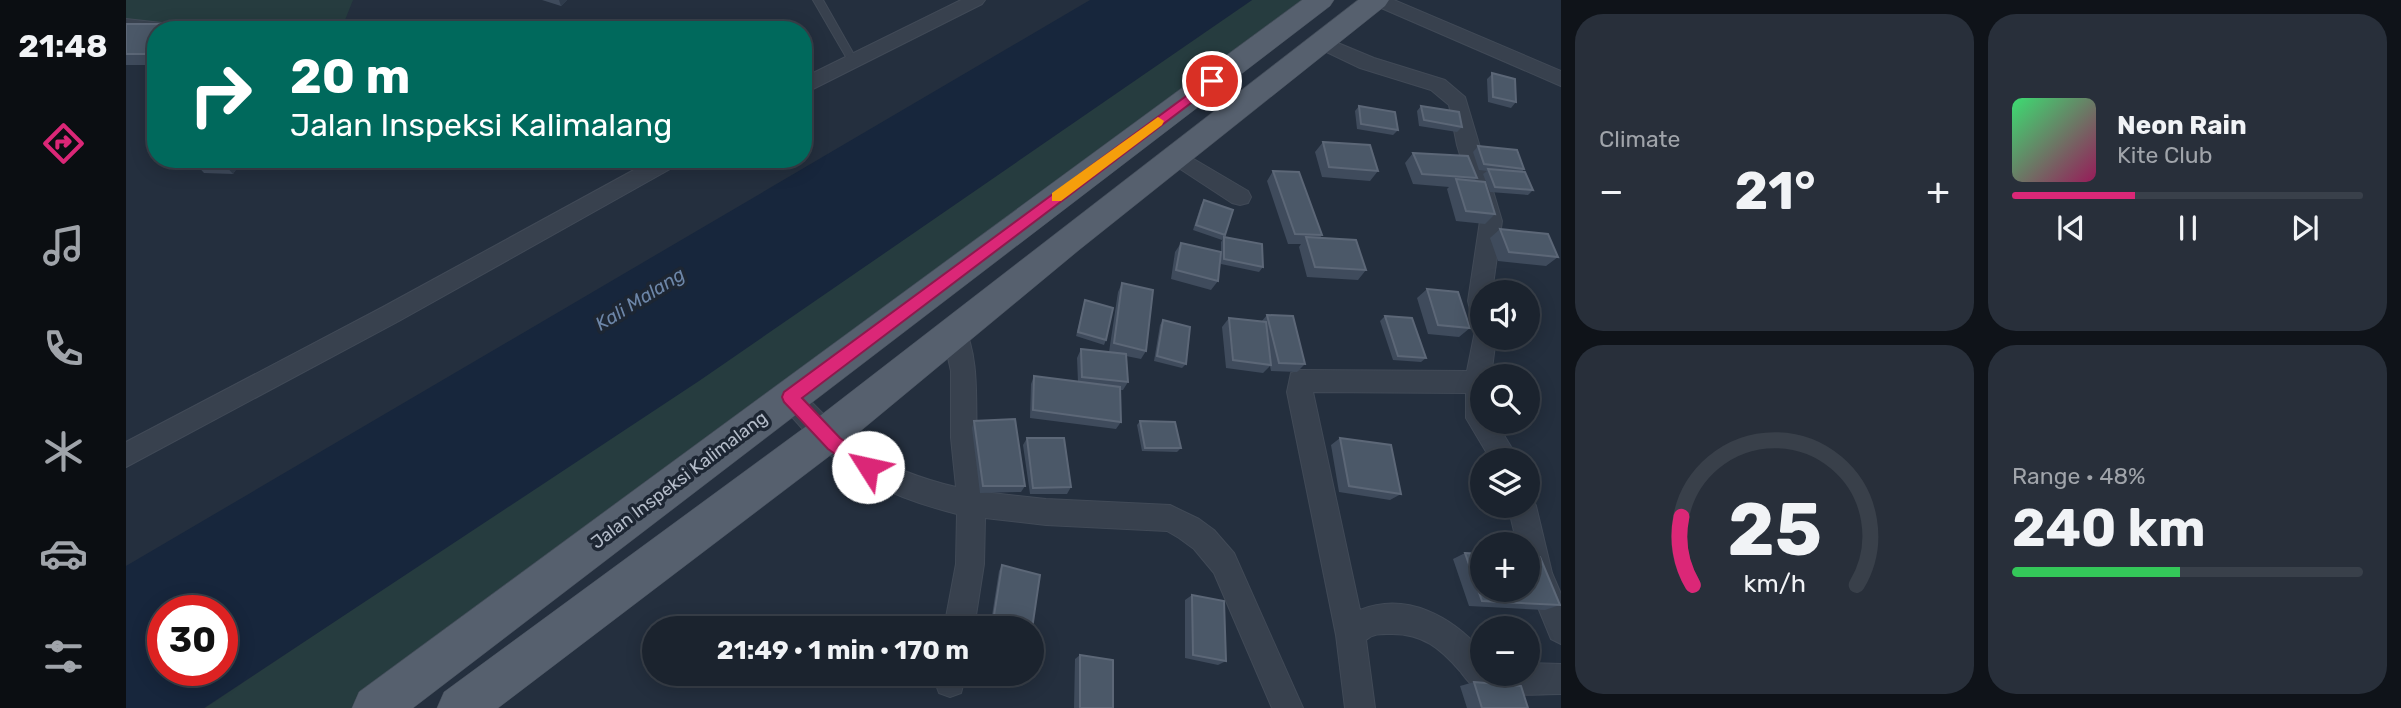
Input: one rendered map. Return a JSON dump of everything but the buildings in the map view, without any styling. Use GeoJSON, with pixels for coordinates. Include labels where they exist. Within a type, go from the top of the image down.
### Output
{"type":"FeatureCollection","features":[{"type":"Feature","properties":{"kind":"main road","name":"Jalan Inspeksi Kalimalang"},"geometry":{"type":"LineString","coordinates":[[375,708],[1320,0]]}},
{"type":"Feature","properties":{"kind":"main road"},"geometry":{"type":"LineString","coordinates":[[460,708],[826,435],[1067,241],[1377,0]]}},
{"type":"Feature","properties":{"kind":"main road"},"geometry":{"type":"LineString","coordinates":[[1192,96],[1226,116]]}},
{"type":"Feature","properties":{"kind":"main road"},"geometry":{"type":"LineString","coordinates":[[1032,215],[1067,241]]}},
{"type":"Feature","properties":{"kind":"street"},"geometry":{"type":"LineString","coordinates":[[812,82],[976,0]]}},
{"type":"Feature","properties":{"kind":"street"},"geometry":{"type":"LineString","coordinates":[[1377,0],[1561,79]]}},
{"type":"Feature","properties":{"kind":"street"},"geometry":{"type":"LineString","coordinates":[[1321,43],[1367,63],[1438,85],[1458,102],[1472,164],[1491,221],[1482,280]]}},
{"type":"Feature","properties":{"kind":"street"},"geometry":{"type":"LineString","coordinates":[[1175,156],[1240,197]]}},
{"type":"Feature","properties":{"kind":"street"},"geometry":{"type":"LineString","coordinates":[[126,455],[391,314],[655,168]]}},
{"type":"Feature","properties":{"kind":"street"},"geometry":{"type":"LineString","coordinates":[[954,331],[963,371],[964,438],[971,506],[970,564],[961,616]]}},
{"type":"Feature","properties":{"kind":"street"},"geometry":{"type":"LineString","coordinates":[[1360,708],[1351,635],[1300,392],[1300,381],[1470,382]]}},
{"type":"Feature","properties":{"kind":"street"},"geometry":{"type":"LineString","coordinates":[[790,397],[826,435],[852,457],[889,478],[971,506],[1170,518],[1186,526],[1209,542],[1229,569],[1251,627],[1288,708]]}},
{"type":"Feature","properties":{"kind":"street"},"geometry":{"type":"LineString","coordinates":[[1525,518],[1538,573],[1561,629]]}},
{"type":"Feature","properties":{"kind":"street"},"geometry":{"type":"LineString","coordinates":[[1351,635],[1358,625],[1372,620],[1411,619],[1426,623],[1450,637],[1470,660]]}},
{"type":"Feature","properties":{"kind":"street"},"geometry":{"type":"LineString","coordinates":[[1540,678],[1561,679]]}},
{"type":"Feature","properties":{"kind":"lane"},"geometry":{"type":"LineString","coordinates":[[818,0],[852,60]]}},
{"type":"Feature","properties":{"kind":"lane"},"geometry":{"type":"LineString","coordinates":[[126,22],[147,24]]}},
{"type":"Feature","properties":{"kind":"green space"},"geometry":{"type":"Polygon","coordinates":[[[126,0],[353,0],[345,21],[147,21],[147,28],[126,26],[126,0]]]}},
{"type":"Feature","properties":{"kind":"green space"},"geometry":{"type":"Polygon","coordinates":[[[1252,0],[1320,0],[374,708],[205,708],[238,686],[874,260],[1252,0]]]}},
{"type":"Feature","properties":{"kind":"water","name":"Kali Malang"},"geometry":{"type":"Polygon","coordinates":[[[1090,0],[1252,0],[699,381],[238,686],[238,595],[147,595],[147,686],[237,686],[204,708],[126,708],[126,566],[804,168],[812,168],[812,163],[1090,0]]]}},
{"type":"Feature","properties":{"kind":"slow traffic"},"geometry":{"type":"LineString","coordinates":[[1057,197],[1158,121]]}},
{"type":"Feature","properties":{"kind":"route"},"geometry":{"type":"LineString","coordinates":[[868,467],[834,444],[790,397],[1212,81]]}}]}
